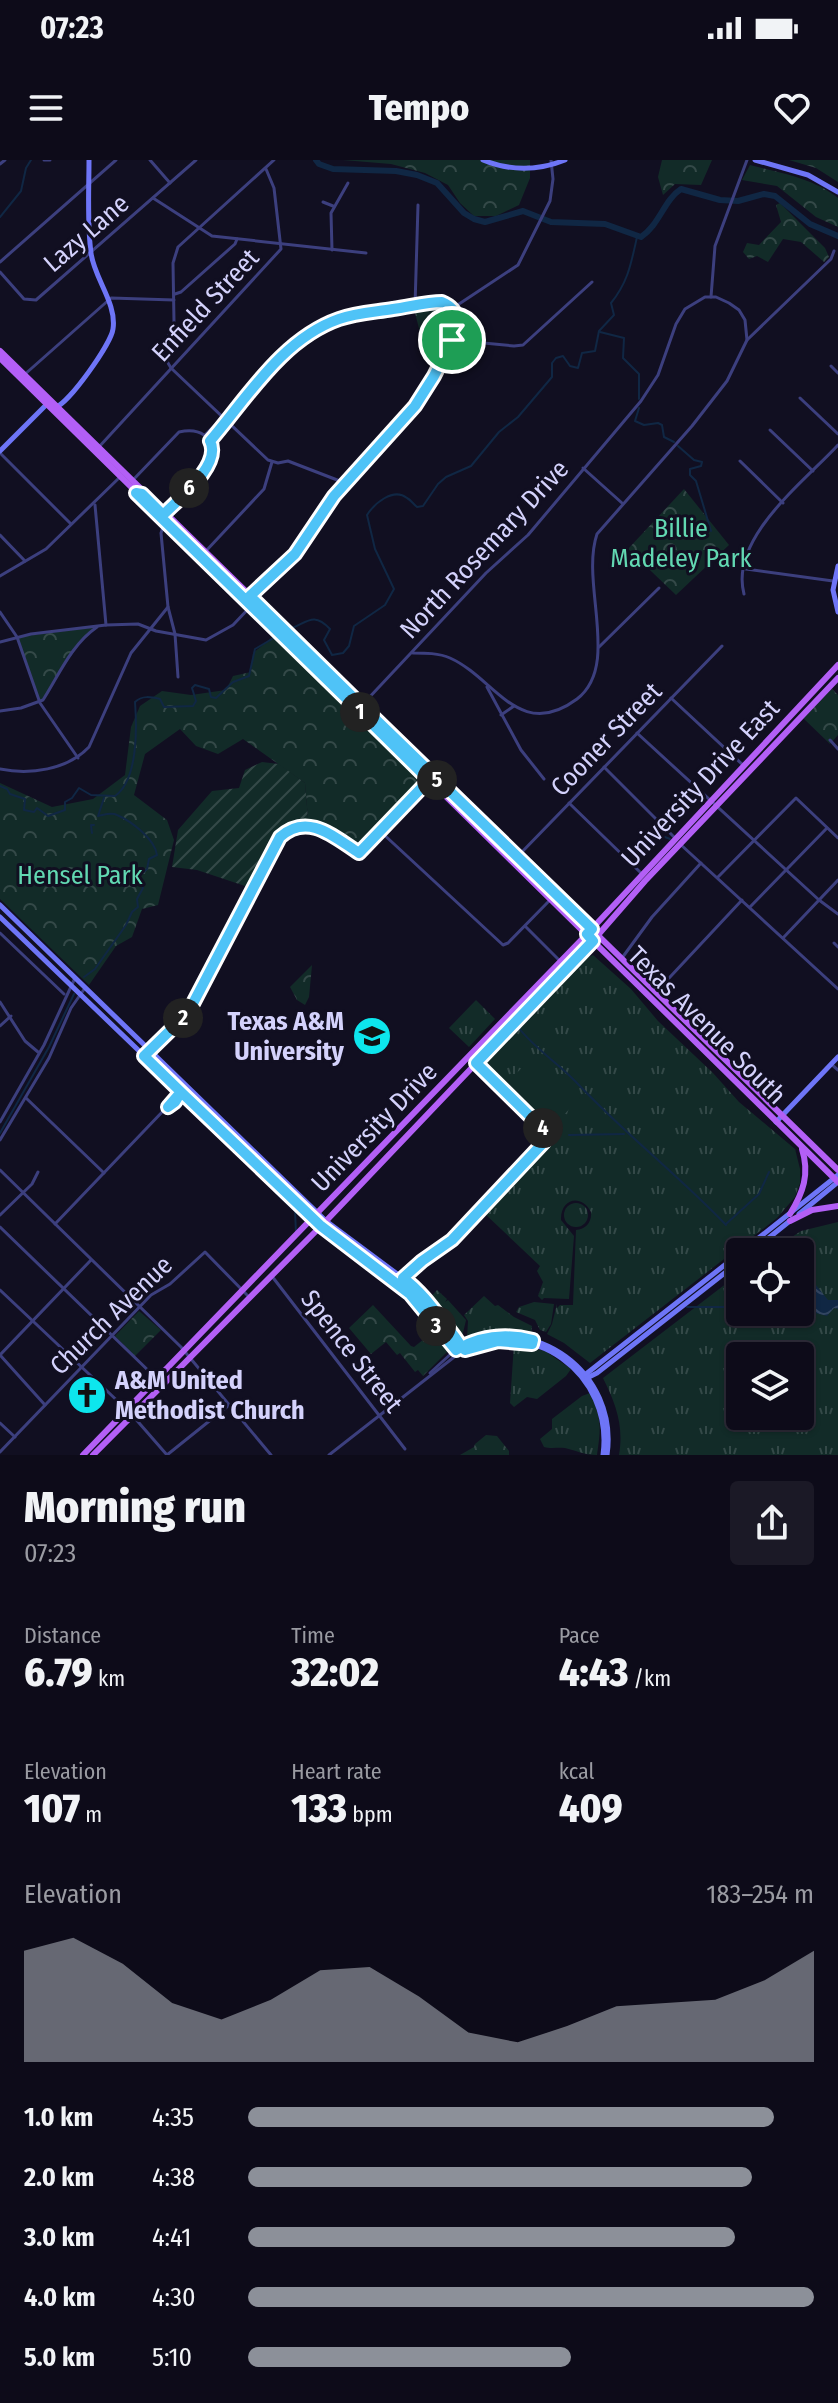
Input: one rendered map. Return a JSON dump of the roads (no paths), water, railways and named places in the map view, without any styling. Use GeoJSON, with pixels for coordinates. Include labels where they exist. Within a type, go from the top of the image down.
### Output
{"type":"FeatureCollection","features":[{"type":"Feature","properties":{"kind":"main road","name":"Texas Avenue South"},"geometry":{"type":"LineString","coordinates":[[0,351],[132,481],[217,572],[516,857],[596,938],[622,958],[837,1178]]}},
{"type":"Feature","properties":{"kind":"main road"},"geometry":{"type":"LineString","coordinates":[[0,358],[136,493],[142,494],[166,517]]}},
{"type":"Feature","properties":{"kind":"main road","name":"Texas Avenue South"},"geometry":{"type":"LineString","coordinates":[[166,517],[250,596],[429,780],[551,899],[590,932]]}},
{"type":"Feature","properties":{"kind":"main road"},"geometry":{"type":"LineString","coordinates":[[217,572],[250,596]]}},
{"type":"Feature","properties":{"kind":"main road"},"geometry":{"type":"LineString","coordinates":[[251,605],[283,629]]}},
{"type":"Feature","properties":{"kind":"main road","name":"University Drive East"},"geometry":{"type":"LineString","coordinates":[[714,804],[744,766],[838,665]]}},
{"type":"Feature","properties":{"kind":"main road","name":"University Drive East"},"geometry":{"type":"LineString","coordinates":[[590,932],[642,874],[773,747],[838,678]]}},
{"type":"Feature","properties":{"kind":"main road"},"geometry":{"type":"LineString","coordinates":[[811,706],[816,690]]}},
{"type":"Feature","properties":{"kind":"main road"},"geometry":{"type":"LineString","coordinates":[[773,747],[771,742],[780,728]]}},
{"type":"Feature","properties":{"kind":"main road"},"geometry":{"type":"LineString","coordinates":[[754,766],[759,751]]}},
{"type":"Feature","properties":{"kind":"main road"},"geometry":{"type":"LineString","coordinates":[[429,780],[434,780],[458,801]]}},
{"type":"Feature","properties":{"kind":"main road","name":"University Drive East"},"geometry":{"type":"LineString","coordinates":[[596,938],[678,841]]}},
{"type":"Feature","properties":{"kind":"main road","name":"University Drive"},"geometry":{"type":"LineString","coordinates":[[93,1455],[158,1380],[187,1355],[243,1291],[590,932]]}},
{"type":"Feature","properties":{"kind":"main road","name":"Texas Avenue South"},"geometry":{"type":"LineString","coordinates":[[596,938],[607,955],[837,1178]]}},
{"type":"Feature","properties":{"kind":"main road","name":"University Drive"},"geometry":{"type":"LineString","coordinates":[[83,1455],[323,1223],[596,938]]}},
{"type":"Feature","properties":{"kind":"main road"},"geometry":{"type":"LineString","coordinates":[[578,956],[594,948],[607,955]]}},
{"type":"Feature","properties":{"kind":"main road"},"geometry":{"type":"LineString","coordinates":[[708,1055],[714,1049]]}},
{"type":"Feature","properties":{"kind":"main road"},"geometry":{"type":"LineString","coordinates":[[790,1218],[805,1180],[801,1146]]}},
{"type":"Feature","properties":{"kind":"main road"},"geometry":{"type":"LineString","coordinates":[[790,1218],[812,1210],[838,1206]]}},
{"type":"Feature","properties":{"kind":"street"},"geometry":{"type":"LineString","coordinates":[[0,164],[5,160]]}},
{"type":"Feature","properties":{"kind":"street"},"geometry":{"type":"LineString","coordinates":[[44,160],[50,160]]}},
{"type":"Feature","properties":{"kind":"street"},"geometry":{"type":"LineString","coordinates":[[72,525],[0,452],[46,404],[58,408],[112,336],[113,320],[91,253],[89,160]]}},
{"type":"Feature","properties":{"kind":"street"},"geometry":{"type":"LineString","coordinates":[[0,262],[116,160]]}},
{"type":"Feature","properties":{"kind":"street"},"geometry":{"type":"LineString","coordinates":[[150,160],[170,183]]}},
{"type":"Feature","properties":{"kind":"street","name":"Lazy Lane"},"geometry":{"type":"LineString","coordinates":[[0,272],[24,299],[33,301],[196,160]]}},
{"type":"Feature","properties":{"kind":"street"},"geometry":{"type":"LineString","coordinates":[[274,160],[180,243],[175,252],[174,322],[162,353],[171,368],[226,423],[272,462],[288,461],[345,483]]}},
{"type":"Feature","properties":{"kind":"street"},"geometry":{"type":"LineString","coordinates":[[483,160],[518,169],[565,160]]}},
{"type":"Feature","properties":{"kind":"street"},"geometry":{"type":"LineString","coordinates":[[747,160],[715,246],[711,297],[739,310],[746,324],[747,340]]}},
{"type":"Feature","properties":{"kind":"street"},"geometry":{"type":"LineString","coordinates":[[755,160],[808,175],[838,192]]}},
{"type":"Feature","properties":{"kind":"street"},"geometry":{"type":"LineString","coordinates":[[453,308],[514,269],[552,195],[551,162]]}},
{"type":"Feature","properties":{"kind":"street","name":"Enfield Street"},"geometry":{"type":"LineString","coordinates":[[98,448],[279,253],[282,244],[274,188],[265,168]]}},
{"type":"Feature","properties":{"kind":"street"},"geometry":{"type":"LineString","coordinates":[[332,250],[333,206],[348,183]]}},
{"type":"Feature","properties":{"kind":"street"},"geometry":{"type":"LineString","coordinates":[[153,198],[212,236],[366,253]]}},
{"type":"Feature","properties":{"kind":"street"},"geometry":{"type":"LineString","coordinates":[[323,202],[333,206]]}},
{"type":"Feature","properties":{"kind":"street"},"geometry":{"type":"LineString","coordinates":[[415,306],[418,205]]}},
{"type":"Feature","properties":{"kind":"street"},"geometry":{"type":"LineString","coordinates":[[175,294],[181,292],[237,239]]}},
{"type":"Feature","properties":{"kind":"street"},"geometry":{"type":"LineString","coordinates":[[413,653],[452,658],[487,687],[526,712],[556,711],[586,691],[591,683],[599,647],[591,572],[597,534],[717,396],[747,340],[831,259],[834,251]]}},
{"type":"Feature","properties":{"kind":"street"},"geometry":{"type":"LineString","coordinates":[[452,340],[523,345],[592,282]]}},
{"type":"Feature","properties":{"kind":"street"},"geometry":{"type":"LineString","coordinates":[[24,375],[116,297],[174,300]]}},
{"type":"Feature","properties":{"kind":"street","name":"North Rosemary Drive"},"geometry":{"type":"LineString","coordinates":[[360,708],[486,573],[528,535],[652,387],[680,315],[695,301],[711,297]]}},
{"type":"Feature","properties":{"kind":"street"},"geometry":{"type":"LineString","coordinates":[[208,438],[226,423],[239,405],[307,334],[341,318],[442,302],[453,308],[458,320],[452,340],[415,406],[345,483],[295,554],[250,596]]}},
{"type":"Feature","properties":{"kind":"street"},"geometry":{"type":"LineString","coordinates":[[831,366],[838,373]]}},
{"type":"Feature","properties":{"kind":"street"},"geometry":{"type":"LineString","coordinates":[[800,398],[838,434]]}},
{"type":"Feature","properties":{"kind":"street"},"geometry":{"type":"LineString","coordinates":[[178,677],[161,533],[166,517],[210,463],[213,451],[208,438],[210,430],[239,405]]}},
{"type":"Feature","properties":{"kind":"street"},"geometry":{"type":"LineString","coordinates":[[132,481],[176,434],[184,430],[210,430]]}},
{"type":"Feature","properties":{"kind":"street"},"geometry":{"type":"LineString","coordinates":[[770,430],[813,471]]}},
{"type":"Feature","properties":{"kind":"street"},"geometry":{"type":"LineString","coordinates":[[199,432],[208,438]]}},
{"type":"Feature","properties":{"kind":"street"},"geometry":{"type":"LineString","coordinates":[[744,594],[745,569],[754,537],[838,445]]}},
{"type":"Feature","properties":{"kind":"street"},"geometry":{"type":"LineString","coordinates":[[740,461],[783,503]]}},
{"type":"Feature","properties":{"kind":"street"},"geometry":{"type":"LineString","coordinates":[[205,552],[264,489],[272,462]]}},
{"type":"Feature","properties":{"kind":"street"},"geometry":{"type":"LineString","coordinates":[[583,468],[623,503]]}},
{"type":"Feature","properties":{"kind":"street"},"geometry":{"type":"LineString","coordinates":[[0,576],[46,549],[120,477]]}},
{"type":"Feature","properties":{"kind":"street"},"geometry":{"type":"LineString","coordinates":[[95,503],[106,625]]}},
{"type":"Feature","properties":{"kind":"street"},"geometry":{"type":"LineString","coordinates":[[0,535],[26,562]]}},
{"type":"Feature","properties":{"kind":"street"},"geometry":{"type":"LineString","coordinates":[[838,566],[833,581],[838,612]]}},
{"type":"Feature","properties":{"kind":"street"},"geometry":{"type":"LineString","coordinates":[[745,569],[833,581]]}},
{"type":"Feature","properties":{"kind":"street"},"geometry":{"type":"LineString","coordinates":[[599,647],[659,588]]}},
{"type":"Feature","properties":{"kind":"street"},"geometry":{"type":"LineString","coordinates":[[0,642],[106,625],[138,624],[200,640],[212,638],[233,625],[251,605]]}},
{"type":"Feature","properties":{"kind":"street"},"geometry":{"type":"LineString","coordinates":[[0,769],[22,772],[41,770],[78,758],[89,747],[131,653],[168,607]]}},
{"type":"Feature","properties":{"kind":"street"},"geometry":{"type":"LineString","coordinates":[[0,612],[17,637],[40,703],[78,758]]}},
{"type":"Feature","properties":{"kind":"street"},"geometry":{"type":"LineString","coordinates":[[0,711],[40,703],[81,641],[97,627]]}},
{"type":"Feature","properties":{"kind":"street","name":"Cooner Street"},"geometry":{"type":"LineString","coordinates":[[516,857],[722,646]]}},
{"type":"Feature","properties":{"kind":"street"},"geometry":{"type":"LineString","coordinates":[[487,687],[521,750],[544,779]]}},
{"type":"Feature","properties":{"kind":"street"},"geometry":{"type":"LineString","coordinates":[[671,698],[744,766]]}},
{"type":"Feature","properties":{"kind":"street"},"geometry":{"type":"LineString","coordinates":[[501,715],[514,706]]}},
{"type":"Feature","properties":{"kind":"street"},"geometry":{"type":"LineString","coordinates":[[637,733],[786,871],[838,914]]}},
{"type":"Feature","properties":{"kind":"street"},"geometry":{"type":"LineString","coordinates":[[830,740],[838,749]]}},
{"type":"Feature","properties":{"kind":"street"},"geometry":{"type":"LineString","coordinates":[[604,767],[678,841],[838,989]]}},
{"type":"Feature","properties":{"kind":"street"},"geometry":{"type":"LineString","coordinates":[[144,1056],[188,1013],[266,859],[283,833],[297,827],[313,826],[359,853],[429,780]]}},
{"type":"Feature","properties":{"kind":"street"},"geometry":{"type":"LineString","coordinates":[[718,877],[796,798],[838,838]]}},
{"type":"Feature","properties":{"kind":"street"},"geometry":{"type":"LineString","coordinates":[[569,803],[642,874]]}},
{"type":"Feature","properties":{"kind":"street"},"geometry":{"type":"LineString","coordinates":[[750,907],[827,828]]}},
{"type":"Feature","properties":{"kind":"street"},"geometry":{"type":"LineString","coordinates":[[380,831],[501,944],[507,944],[551,899]]}},
{"type":"Feature","properties":{"kind":"street"},"geometry":{"type":"LineString","coordinates":[[622,958],[649,921],[702,863]]}},
{"type":"Feature","properties":{"kind":"street"},"geometry":{"type":"LineString","coordinates":[[783,938],[838,880]]}},
{"type":"Feature","properties":{"kind":"street"},"geometry":{"type":"LineString","coordinates":[[656,992],[742,900]]}},
{"type":"Feature","properties":{"kind":"street"},"geometry":{"type":"LineString","coordinates":[[0,905],[323,1223],[416,1301],[460,1350]]}},
{"type":"Feature","properties":{"kind":"street"},"geometry":{"type":"LineString","coordinates":[[0,917],[241,1149],[316,1216]]}},
{"type":"Feature","properties":{"kind":"street"},"geometry":{"type":"LineString","coordinates":[[525,926],[561,961]]}},
{"type":"Feature","properties":{"kind":"street"},"geometry":{"type":"LineString","coordinates":[[0,933],[66,995]]}},
{"type":"Feature","properties":{"kind":"street"},"geometry":{"type":"LineString","coordinates":[[0,1122],[40,1053],[75,978]]}},
{"type":"Feature","properties":{"kind":"street"},"geometry":{"type":"LineString","coordinates":[[0,1140],[49,1058],[85,988]]}},
{"type":"Feature","properties":{"kind":"street"},"geometry":{"type":"LineString","coordinates":[[0,1002],[25,1041],[40,1053]]}},
{"type":"Feature","properties":{"kind":"street"},"geometry":{"type":"LineString","coordinates":[[0,1026],[11,1016]]}},
{"type":"Feature","properties":{"kind":"street"},"geometry":{"type":"LineString","coordinates":[[112,1024],[117,1019]]}},
{"type":"Feature","properties":{"kind":"street"},"geometry":{"type":"LineString","coordinates":[[398,1284],[422,1261],[452,1240],[546,1139],[542,1128],[469,1056]]}},
{"type":"Feature","properties":{"kind":"street"},"geometry":{"type":"LineString","coordinates":[[779,1119],[838,1057]]}},
{"type":"Feature","properties":{"kind":"street"},"geometry":{"type":"LineString","coordinates":[[831,1064],[838,1070]]}},
{"type":"Feature","properties":{"kind":"street"},"geometry":{"type":"LineString","coordinates":[[55,1224],[187,1086]]}},
{"type":"Feature","properties":{"kind":"street"},"geometry":{"type":"LineString","coordinates":[[26,1097],[104,1173]]}},
{"type":"Feature","properties":{"kind":"street"},"geometry":{"type":"LineString","coordinates":[[241,1149],[246,1144]]}},
{"type":"Feature","properties":{"kind":"street"},"geometry":{"type":"LineString","coordinates":[[0,1170],[187,1355],[271,1455]]}},
{"type":"Feature","properties":{"kind":"street"},"geometry":{"type":"LineString","coordinates":[[0,1215],[32,1184],[38,1172]]}},
{"type":"Feature","properties":{"kind":"street"},"geometry":{"type":"LineString","coordinates":[[767,1238],[837,1178]]}},
{"type":"Feature","properties":{"kind":"street"},"geometry":{"type":"LineString","coordinates":[[761,1238],[790,1218]]}},
{"type":"Feature","properties":{"kind":"street"},"geometry":{"type":"LineString","coordinates":[[323,1223],[415,1288],[460,1350]]}},
{"type":"Feature","properties":{"kind":"street"},"geometry":{"type":"LineString","coordinates":[[0,1227],[158,1380]]}},
{"type":"Feature","properties":{"kind":"street","name":"Church Avenue"},"geometry":{"type":"LineString","coordinates":[[0,1452],[154,1293],[170,1284],[205,1252],[249,1297]]}},
{"type":"Feature","properties":{"kind":"street"},"geometry":{"type":"LineString","coordinates":[[45,1405],[0,1355],[91,1260]]}},
{"type":"Feature","properties":{"kind":"street"},"geometry":{"type":"LineString","coordinates":[[586,1376],[597,1373],[726,1266]]}},
{"type":"Feature","properties":{"kind":"street"},"geometry":{"type":"LineString","coordinates":[[719,1273],[726,1269]]}},
{"type":"Feature","properties":{"kind":"street","name":"Spence Street"},"geometry":{"type":"LineString","coordinates":[[271,1275],[405,1449]]}},
{"type":"Feature","properties":{"kind":"street"},"geometry":{"type":"LineString","coordinates":[[0,1290],[130,1412],[167,1455],[228,1406],[221,1396]]}},
{"type":"Feature","properties":{"kind":"street"},"geometry":{"type":"LineString","coordinates":[[586,1376],[595,1366],[654,1324]]}},
{"type":"Feature","properties":{"kind":"street"},"geometry":{"type":"LineString","coordinates":[[439,1330],[445,1326]]}},
{"type":"Feature","properties":{"kind":"street"},"geometry":{"type":"LineString","coordinates":[[329,1455],[460,1350],[498,1341],[533,1342],[558,1350],[580,1367],[593,1384],[607,1418],[605,1455]]}},
{"type":"Feature","properties":{"kind":"street"},"geometry":{"type":"LineString","coordinates":[[533,1342],[558,1355],[586,1376],[602,1417],[605,1455]]}},
{"type":"Feature","properties":{"kind":"street"},"geometry":{"type":"LineString","coordinates":[[580,1367],[595,1366]]}},
{"type":"Feature","properties":{"kind":"street"},"geometry":{"type":"LineString","coordinates":[[593,1384],[597,1373]]}},
{"type":"Feature","properties":{"kind":"street"},"geometry":{"type":"LineString","coordinates":[[0,1423],[15,1437]]}},
{"type":"Feature","properties":{"kind":"water"},"geometry":{"type":"Polygon","coordinates":[[[815,1284],[828,1300],[838,1300],[838,1309],[834,1308],[827,1316],[814,1313],[815,1284]]]}},
{"type":"Feature","properties":{"kind":"waterway"},"geometry":{"type":"LineString","coordinates":[[0,217],[21,191],[31,160]]}},
{"type":"Feature","properties":{"kind":"waterway"},"geometry":{"type":"LineString","coordinates":[[316,160],[333,169],[396,171],[417,175],[437,183],[464,213],[485,222],[523,211],[551,222],[605,224],[641,237],[681,189],[720,200],[738,201],[764,194],[775,196],[810,224],[838,236]]}},
{"type":"Feature","properties":{"kind":"waterway"},"geometry":{"type":"LineString","coordinates":[[290,629],[310,620],[319,621],[330,629],[324,640],[332,655],[343,653],[349,646],[354,626],[385,605],[394,589],[375,549],[367,515],[379,502],[396,494],[417,507],[423,506],[438,484],[471,466],[499,432],[518,417],[552,377],[552,363],[556,358],[563,356],[570,366],[578,368],[582,353],[595,351],[599,331],[614,315],[611,303],[625,280],[637,237]]}},
{"type":"Feature","properties":{"kind":"waterway"},"geometry":{"type":"LineString","coordinates":[[600,332],[624,338],[623,358],[639,374],[639,399]]}},
{"type":"Feature","properties":{"kind":"waterway"},"geometry":{"type":"LineString","coordinates":[[639,408],[635,421],[644,425],[662,425],[664,437],[674,442]]}},
{"type":"Feature","properties":{"kind":"waterway"},"geometry":{"type":"LineString","coordinates":[[678,446],[694,460],[702,462],[701,466],[690,469],[690,475],[696,481],[711,531]]}},
{"type":"Feature","properties":{"kind":"waterway"},"geometry":{"type":"LineString","coordinates":[[0,786],[10,794],[25,799],[24,810],[34,812],[37,808],[48,816],[65,810],[65,802],[79,788],[91,795],[115,796],[123,788],[132,766],[136,739],[135,702],[150,697],[160,699],[164,707],[193,706],[196,701],[192,688],[195,685],[209,689],[211,697],[216,698],[233,682],[249,676],[255,649],[277,636]]}},
{"type":"Feature","properties":{"kind":"waterway"},"geometry":{"type":"LineString","coordinates":[[84,977],[95,969],[138,907],[137,899],[143,888],[138,877],[147,869],[149,859],[157,855],[142,831],[129,822],[115,814],[98,816],[104,798]]}},
{"type":"Feature","properties":{"kind":"waterway"},"geometry":{"type":"LineString","coordinates":[[92,833],[91,825],[94,825]]}},
{"type":"Feature","properties":{"kind":"waterway"},"geometry":{"type":"LineString","coordinates":[[665,837],[670,839]]}},
{"type":"Feature","properties":{"kind":"waterway"},"geometry":{"type":"LineString","coordinates":[[0,1133],[49,1047],[74,994]]}},
{"type":"Feature","properties":{"kind":"waterway"},"geometry":{"type":"LineString","coordinates":[[518,1027],[726,1225]]}},
{"type":"Feature","properties":{"kind":"waterway"},"geometry":{"type":"LineString","coordinates":[[569,1135],[624,1134]]}},
{"type":"Feature","properties":{"kind":"waterway"},"geometry":{"type":"LineString","coordinates":[[726,1224],[759,1194],[769,1172]]}},
{"type":"Feature","properties":{"kind":"waterway"},"geometry":{"type":"LineString","coordinates":[[274,1191],[295,1211],[296,1233]]}},
{"type":"Feature","properties":{"kind":"waterway"},"geometry":{"type":"LineString","coordinates":[[687,1307],[726,1307]]}},
{"type":"Feature","properties":{"kind":"place","name":"Texas A&M University"},"geometry":{"type":"Point","coordinates":[372,1036]}},
{"type":"Feature","properties":{"kind":"place","name":"A&M United Methodist Church"},"geometry":{"type":"Point","coordinates":[87,1395]}},
{"type":"Feature","properties":{"kind":"park label","name":"Billie Madeley Park"},"geometry":{"type":"Point","coordinates":[681,543]}},
{"type":"Feature","properties":{"kind":"park label","name":"Hensel Park"},"geometry":{"type":"Point","coordinates":[80,875]}}]}
